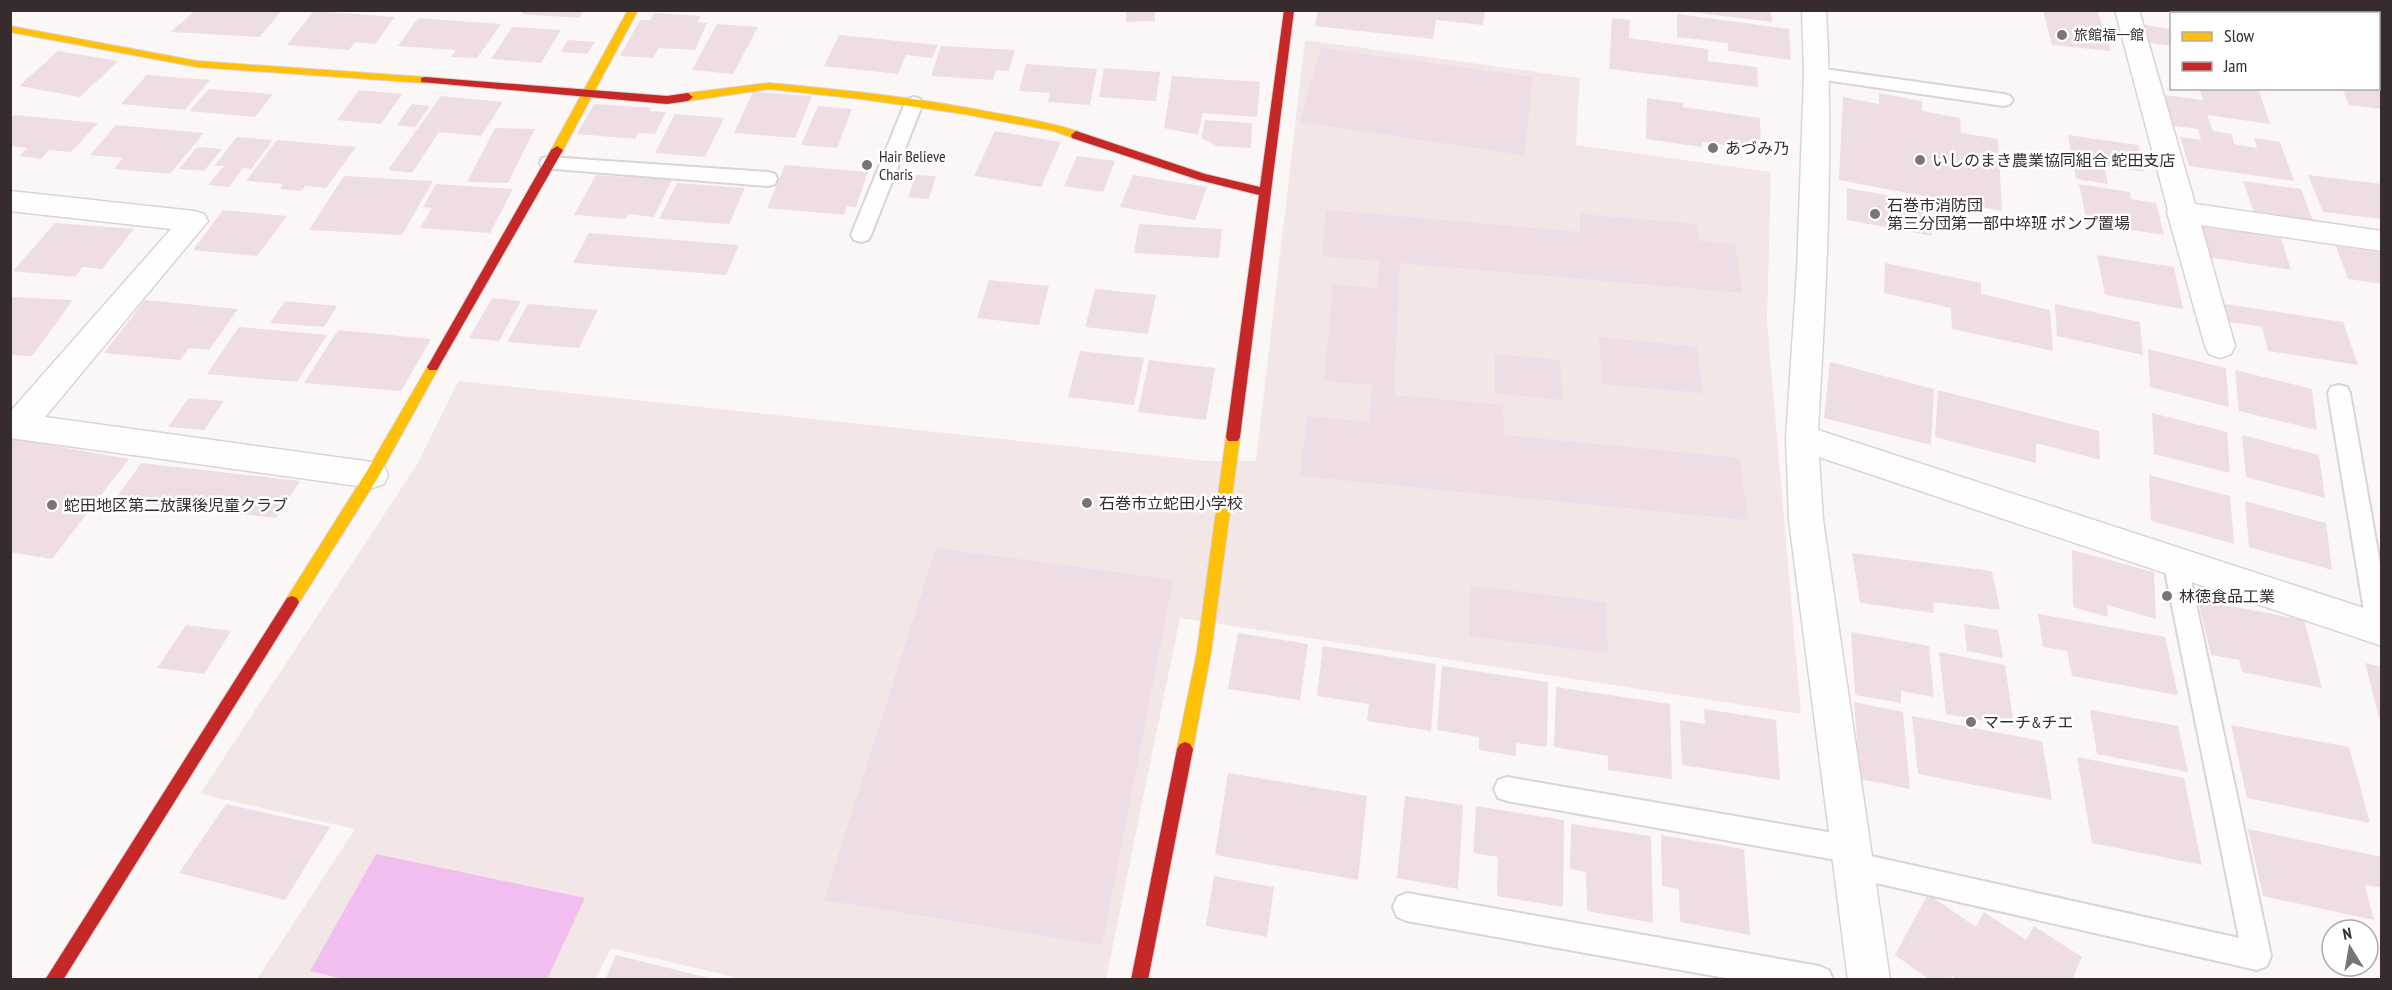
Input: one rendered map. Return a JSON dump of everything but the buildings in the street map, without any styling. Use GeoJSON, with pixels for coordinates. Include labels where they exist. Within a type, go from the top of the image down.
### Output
{"type":"FeatureCollection","features":[{"type":"Feature","properties":{"kind":"street"},"geometry":{"type":"LineString","coordinates":[[53,980],[372,475],[590,92],[633,10]]}},
{"type":"Feature","properties":{"kind":"street"},"geometry":{"type":"LineString","coordinates":[[1139,980],[1204,652],[1290,10]]}},
{"type":"Feature","properties":{"kind":"street"},"geometry":{"type":"LineString","coordinates":[[1814,10],[1817,74],[1812,271],[1802,438],[1806,520],[1869,980]]}},
{"type":"Feature","properties":{"kind":"street"},"geometry":{"type":"LineString","coordinates":[[2127,10],[2181,212],[2220,346]]}},
{"type":"Feature","properties":{"kind":"street"},"geometry":{"type":"LineString","coordinates":[[10,29],[197,64],[590,92],[666,100],[769,86],[914,103],[1056,128],[1203,177],[1264,192]]}},
{"type":"Feature","properties":{"kind":"street"},"geometry":{"type":"LineString","coordinates":[[10,201],[194,221],[15,425]]}},
{"type":"Feature","properties":{"kind":"street"},"geometry":{"type":"LineString","coordinates":[[2181,212],[2382,241]]}},
{"type":"Feature","properties":{"kind":"street"},"geometry":{"type":"LineString","coordinates":[[15,425],[372,475]]}},
{"type":"Feature","properties":{"kind":"street"},"geometry":{"type":"LineString","coordinates":[[1802,438],[2380,629]]}},
{"type":"Feature","properties":{"kind":"lane"},"geometry":{"type":"LineString","coordinates":[[1817,74],[2004,100]]}},
{"type":"Feature","properties":{"kind":"lane"},"geometry":{"type":"LineString","coordinates":[[861,235],[914,103]]}},
{"type":"Feature","properties":{"kind":"lane"},"geometry":{"type":"LineString","coordinates":[[549,163],[768,179]]}},
{"type":"Feature","properties":{"kind":"lane"},"geometry":{"type":"LineString","coordinates":[[2339,393],[2380,629]]}},
{"type":"Feature","properties":{"kind":"lane"},"geometry":{"type":"LineString","coordinates":[[1507,789],[1853,857],[2257,956],[2175,561]]}},
{"type":"Feature","properties":{"kind":"lane"},"geometry":{"type":"LineString","coordinates":[[1407,907],[1819,980]]}},
{"type":"Feature","properties":{"kind":"shaded area","name":"石巻市立蛇田小学校"},"geometry":{"type":"Polygon","coordinates":[[[1305,40],[1580,78],[1576,145],[1771,172],[1767,321],[1801,714],[1180,618],[1106,979],[742,979],[611,948],[595,979],[257,979],[355,829],[200,794],[418,463],[458,381],[1207,461],[1256,461],[1305,40]]]}},
{"type":"Feature","properties":{"kind":"shaded area"},"geometry":{"type":"Polygon","coordinates":[[[376,854],[585,898],[547,979],[348,980],[310,971],[376,854]]]}},
{"type":"Feature","properties":{"kind":"traffic: slow"},"geometry":{"type":"LineString","coordinates":[[557,150],[633,10]]}},
{"type":"Feature","properties":{"kind":"traffic: slow"},"geometry":{"type":"LineString","coordinates":[[2262,10],[2274,12]]}},
{"type":"Feature","properties":{"kind":"traffic: slow"},"geometry":{"type":"LineString","coordinates":[[10,29],[197,64],[425,80]]}},
{"type":"Feature","properties":{"kind":"traffic: slow"},"geometry":{"type":"LineString","coordinates":[[688,97],[769,86],[861,95],[964,110],[1056,128],[1076,135]]}},
{"type":"Feature","properties":{"kind":"traffic: slow"},"geometry":{"type":"LineString","coordinates":[[292,602],[372,475],[433,367]]}},
{"type":"Feature","properties":{"kind":"traffic: slow"},"geometry":{"type":"LineString","coordinates":[[1185,749],[1204,652],[1233,437]]}},
{"type":"Feature","properties":{"kind":"traffic: jam"},"geometry":{"type":"LineString","coordinates":[[1233,437],[1289,10]]}},
{"type":"Feature","properties":{"kind":"traffic: jam"},"geometry":{"type":"LineString","coordinates":[[425,80],[667,100],[688,97]]}},
{"type":"Feature","properties":{"kind":"traffic: jam"},"geometry":{"type":"LineString","coordinates":[[1076,135],[1203,177],[1264,192]]}},
{"type":"Feature","properties":{"kind":"traffic: jam"},"geometry":{"type":"LineString","coordinates":[[433,367],[557,150]]}},
{"type":"Feature","properties":{"kind":"traffic: jam"},"geometry":{"type":"LineString","coordinates":[[53,980],[292,602]]}},
{"type":"Feature","properties":{"kind":"traffic: jam"},"geometry":{"type":"LineString","coordinates":[[1139,980],[1185,749]]}},
{"type":"Feature","properties":{"kind":"place","name":"旅館福一館"},"geometry":{"type":"Point","coordinates":[2062,35]}},
{"type":"Feature","properties":{"kind":"place","name":"あづみ乃"},"geometry":{"type":"Point","coordinates":[1713,148]}},
{"type":"Feature","properties":{"kind":"place","name":"いしのまき農業協同組合 蛇田支店"},"geometry":{"type":"Point","coordinates":[1920,160]}},
{"type":"Feature","properties":{"kind":"place","name":"Hair Believe Charis"},"geometry":{"type":"Point","coordinates":[867,165]}},
{"type":"Feature","properties":{"kind":"place","name":"石巻市消防団 第三分団第一部中埣班 ポンプ置場"},"geometry":{"type":"Point","coordinates":[1875,214]}},
{"type":"Feature","properties":{"kind":"place","name":"石巻市立蛇田小学校"},"geometry":{"type":"Point","coordinates":[1087,503]}},
{"type":"Feature","properties":{"kind":"place","name":"蛇田地区第二放課後児童クラブ"},"geometry":{"type":"Point","coordinates":[52,505]}},
{"type":"Feature","properties":{"kind":"place","name":"林徳食品工業"},"geometry":{"type":"Point","coordinates":[2167,596]}},
{"type":"Feature","properties":{"kind":"place","name":"マーチ&チエ"},"geometry":{"type":"Point","coordinates":[1971,722]}}]}
